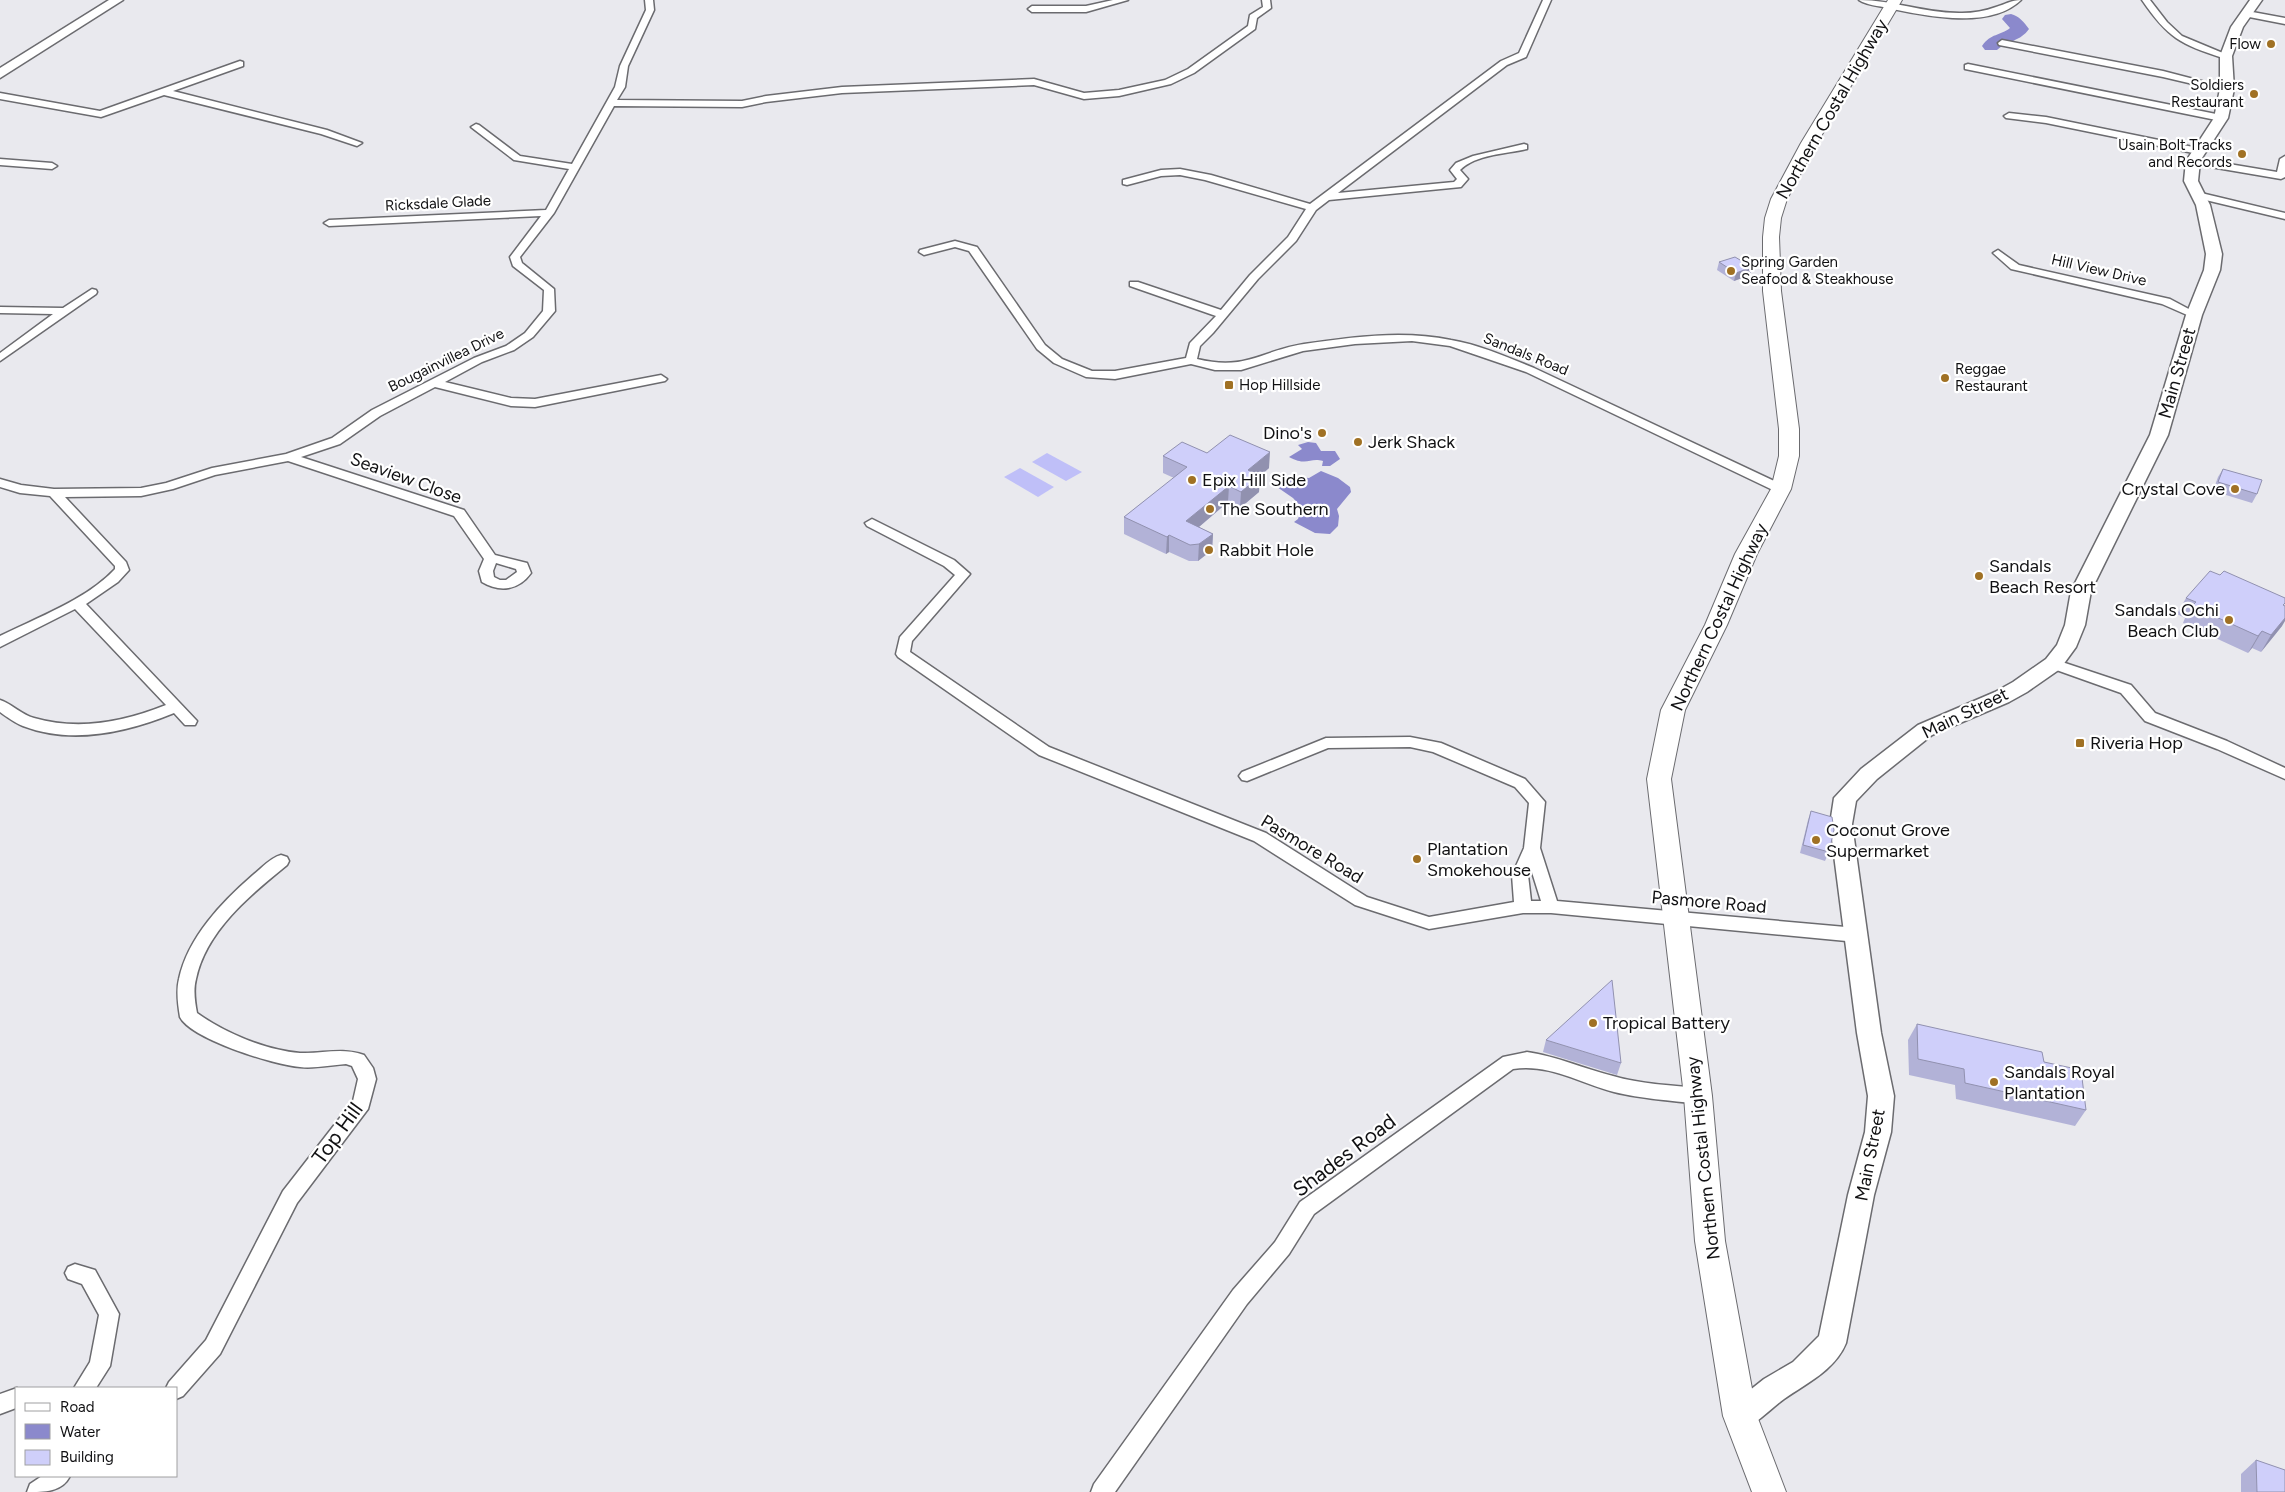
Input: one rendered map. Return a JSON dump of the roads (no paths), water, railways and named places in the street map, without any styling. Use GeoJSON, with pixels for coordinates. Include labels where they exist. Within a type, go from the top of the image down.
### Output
{"type":"FeatureCollection","features":[{"type":"Feature","properties":{"kind":"main road","name":"Northern Costal Highway"},"geometry":{"type":"LineString","coordinates":[[1769,1492],[1740,1416],[1710,1241],[1698,1096],[1659,779],[1673,710],[1716,625],[1746,554],[1781,489],[1788,456],[1789,430],[1772,291],[1771,237],[1773,218],[1779,199],[1894,3]]}},
{"type":"Feature","properties":{"kind":"street"},"geometry":{"type":"LineString","coordinates":[[2,72],[117,0]]}},
{"type":"Feature","properties":{"kind":"street","name":"Bougainvillea Drive"},"geometry":{"type":"LineString","coordinates":[[0,483],[20,489],[54,493],[141,492],[169,486],[212,472],[289,457],[336,441],[376,413],[478,360],[510,348],[530,335],[549,311],[549,290],[517,264],[515,257],[549,212],[620,87],[624,66],[650,10],[649,0]]}},
{"type":"Feature","properties":{"kind":"street"},"geometry":{"type":"LineString","coordinates":[[1032,9],[1086,9],[1124,0]]}},
{"type":"Feature","properties":{"kind":"street"},"geometry":{"type":"LineString","coordinates":[[611,103],[742,104],[766,98],[842,90],[1034,82],[1084,96],[1119,93],[1168,82],[1191,71],[1252,27],[1253,17],[1267,8],[1266,0]]}},
{"type":"Feature","properties":{"kind":"street"},"geometry":{"type":"LineString","coordinates":[[924,252],[955,244],[973,249],[1041,347],[1058,361],[1090,375],[1115,375],[1191,361],[1194,345],[1254,277],[1292,239],[1312,208],[1504,63],[1523,55],[1547,0]]}},
{"type":"Feature","properties":{"kind":"street"},"geometry":{"type":"LineString","coordinates":[[1863,0],[1894,3],[1945,14],[1977,15],[1988,13],[2017,0]]}},
{"type":"Feature","properties":{"kind":"street"},"geometry":{"type":"LineString","coordinates":[[2146,0],[2152,11],[2176,36],[2192,45],[2226,56]]}},
{"type":"Feature","properties":{"kind":"street"},"geometry":{"type":"LineString","coordinates":[[2195,156],[2220,118],[2227,88],[2226,56],[2237,27],[2251,7],[2285,21]]}},
{"type":"Feature","properties":{"kind":"street"},"geometry":{"type":"LineString","coordinates":[[2002,43],[2227,88]]}},
{"type":"Feature","properties":{"kind":"street"},"geometry":{"type":"LineString","coordinates":[[0,96],[101,114],[240,64]]}},
{"type":"Feature","properties":{"kind":"street"},"geometry":{"type":"LineString","coordinates":[[1968,67],[2220,118]]}},
{"type":"Feature","properties":{"kind":"street"},"geometry":{"type":"LineString","coordinates":[[165,92],[324,132],[357,143]]}},
{"type":"Feature","properties":{"kind":"street"},"geometry":{"type":"LineString","coordinates":[[2009,116],[2046,120],[2281,176],[2285,159]]}},
{"type":"Feature","properties":{"kind":"street"},"geometry":{"type":"LineString","coordinates":[[476,127],[518,158],[574,167]]}},
{"type":"Feature","properties":{"kind":"street"},"geometry":{"type":"LineString","coordinates":[[1327,197],[1457,184],[1463,179],[1455,170],[1459,164],[1524,147]]}},
{"type":"Feature","properties":{"kind":"street","name":"Main Street"},"geometry":{"type":"LineString","coordinates":[[1740,1416],[1774,1389],[1803,1372],[1832,1343],[1861,1195],[1878,1132],[1881,1096],[1869,1033],[1846,850],[1840,824],[1845,798],[1869,774],[1925,730],[2002,696],[2054,664],[2066,647],[2075,625],[2081,591],[2159,436],[2194,315],[2212,270],[2214,254],[2203,205],[2191,181],[2195,156]]}},
{"type":"Feature","properties":{"kind":"street"},"geometry":{"type":"LineString","coordinates":[[0,162],[52,166]]}},
{"type":"Feature","properties":{"kind":"street"},"geometry":{"type":"LineString","coordinates":[[1127,182],[1161,173],[1180,172],[1207,177],[1312,208]]}},
{"type":"Feature","properties":{"kind":"street"},"geometry":{"type":"LineString","coordinates":[[2197,195],[2285,216]]}},
{"type":"Feature","properties":{"kind":"street","name":"Ricksdale Glade"},"geometry":{"type":"LineString","coordinates":[[329,223],[549,212]]}},
{"type":"Feature","properties":{"kind":"street","name":"Hill View Drive"},"geometry":{"type":"LineString","coordinates":[[1998,254],[2015,267],[2166,301],[2194,315]]}},
{"type":"Feature","properties":{"kind":"street"},"geometry":{"type":"LineString","coordinates":[[1134,284],[1222,314]]}},
{"type":"Feature","properties":{"kind":"street"},"geometry":{"type":"LineString","coordinates":[[0,358],[92,292]]}},
{"type":"Feature","properties":{"kind":"street"},"geometry":{"type":"LineString","coordinates":[[0,310],[65,311]]}},
{"type":"Feature","properties":{"kind":"street","name":"Sandals Road"},"geometry":{"type":"LineString","coordinates":[[1191,361],[1215,367],[1241,367],[1302,348],[1355,341],[1412,338],[1451,343],[1488,354],[1530,370],[1781,489]]}},
{"type":"Feature","properties":{"kind":"street"},"geometry":{"type":"LineString","coordinates":[[434,383],[511,402],[535,402],[661,379]]}},
{"type":"Feature","properties":{"kind":"street","name":"Seaview Close"},"geometry":{"type":"LineString","coordinates":[[289,457],[459,513],[491,559]]}},
{"type":"Feature","properties":{"kind":"street"},"geometry":{"type":"LineString","coordinates":[[0,642],[110,582],[122,570],[121,565],[54,493]]}},
{"type":"Feature","properties":{"kind":"street","name":"Pasmore Road"},"geometry":{"type":"LineString","coordinates":[[872,523],[948,563],[963,574],[905,640],[903,654],[1044,751],[1260,838],[1361,901],[1429,923],[1523,907],[1551,907],[1857,936]]}},
{"type":"Feature","properties":{"kind":"street"},"geometry":{"type":"LineString","coordinates":[[76,602],[190,721]]}},
{"type":"Feature","properties":{"kind":"street"},"geometry":{"type":"LineString","coordinates":[[2054,664],[2126,689],[2150,717],[2222,745],[2285,774]]}},
{"type":"Feature","properties":{"kind":"street"},"geometry":{"type":"LineString","coordinates":[[0,705],[27,722],[69,729],[97,729],[139,722],[176,706]]}},
{"type":"Feature","properties":{"kind":"street"},"geometry":{"type":"LineString","coordinates":[[1247,776],[1326,743],[1410,742],[1436,747],[1520,784],[1536,802],[1532,848],[1520,875],[1523,907]]}},
{"type":"Feature","properties":{"kind":"street"},"geometry":{"type":"LineString","coordinates":[[1532,848],[1551,907]]}},
{"type":"Feature","properties":{"kind":"street","name":"Top Hill"},"geometry":{"type":"LineString","coordinates":[[178,1387],[213,1347],[290,1197],[362,1104],[365,1092],[367,1079],[364,1068],[358,1060],[346,1057],[300,1060],[256,1051],[203,1027],[189,1017],[186,995],[187,980],[194,956],[208,934],[251,884],[281,861]]}},
{"type":"Feature","properties":{"kind":"street","name":"Shades Road"},"geometry":{"type":"LineString","coordinates":[[1102,1492],[1240,1297],[1282,1248],[1307,1208],[1509,1062],[1527,1058],[1549,1062],[1584,1076],[1616,1085],[1698,1096]]}},
{"type":"Feature","properties":{"kind":"street"},"geometry":{"type":"LineString","coordinates":[[75,1273],[88,1276],[109,1314],[100,1366],[85,1387]]}},
{"type":"Feature","properties":{"kind":"street"},"geometry":{"type":"LineString","coordinates":[[0,1404],[15,1398]]}},
{"type":"Feature","properties":{"kind":"water"},"geometry":{"type":"Polygon","coordinates":[[[1308,442],[1316,443],[1321,451],[1335,451],[1340,459],[1330,466],[1322,466],[1323,461],[1304,462],[1289,457],[1302,449],[1298,445],[1308,442]]]}},
{"type":"Feature","properties":{"kind":"water"},"geometry":{"type":"Polygon","coordinates":[[[1321,471],[1338,478],[1350,487],[1351,492],[1337,509],[1339,516],[1338,526],[1330,534],[1315,533],[1294,522],[1298,519],[1302,508],[1293,498],[1277,487],[1291,476],[1309,478],[1321,471]]]}},
{"type":"Feature","properties":{"kind":"waterway"},"geometry":{"type":"LineString","coordinates":[[1991,46],[2000,38],[2011,36],[2020,29],[2011,19]]}},
{"type":"Feature","properties":{"kind":"place","name":"Flow"},"geometry":{"type":"Point","coordinates":[2271,44]}},
{"type":"Feature","properties":{"kind":"place","name":"Soldiers Restaurant"},"geometry":{"type":"Point","coordinates":[2254,94]}},
{"type":"Feature","properties":{"kind":"place","name":"Usain Bolt Tracks and Records"},"geometry":{"type":"Point","coordinates":[2242,154]}},
{"type":"Feature","properties":{"kind":"place","name":"Spring Garden Seafood & Steakhouse"},"geometry":{"type":"Point","coordinates":[1731,271]}},
{"type":"Feature","properties":{"kind":"place","name":"Reggae Restaurant"},"geometry":{"type":"Point","coordinates":[1945,378]}},
{"type":"Feature","properties":{"kind":"place","name":"Hop Hillside"},"geometry":{"type":"Point","coordinates":[1229,385]}},
{"type":"Feature","properties":{"kind":"place","name":"Dino's"},"geometry":{"type":"Point","coordinates":[1322,433]}},
{"type":"Feature","properties":{"kind":"place","name":"Jerk Shack"},"geometry":{"type":"Point","coordinates":[1358,442]}},
{"type":"Feature","properties":{"kind":"place","name":"Epix Hill Side"},"geometry":{"type":"Point","coordinates":[1192,480]}},
{"type":"Feature","properties":{"kind":"place","name":"Crystal Cove"},"geometry":{"type":"Point","coordinates":[2235,489]}},
{"type":"Feature","properties":{"kind":"place","name":"The Southern"},"geometry":{"type":"Point","coordinates":[1210,509]}},
{"type":"Feature","properties":{"kind":"place","name":"Rabbit Hole"},"geometry":{"type":"Point","coordinates":[1209,550]}},
{"type":"Feature","properties":{"kind":"place","name":"Sandals Beach Resort"},"geometry":{"type":"Point","coordinates":[1979,576]}},
{"type":"Feature","properties":{"kind":"place","name":"Sandals Ochi Beach Club"},"geometry":{"type":"Point","coordinates":[2229,620]}},
{"type":"Feature","properties":{"kind":"place","name":"Riveria Hop"},"geometry":{"type":"Point","coordinates":[2080,743]}},
{"type":"Feature","properties":{"kind":"place","name":"Coconut Grove Supermarket"},"geometry":{"type":"Point","coordinates":[1816,840]}},
{"type":"Feature","properties":{"kind":"place","name":"Plantation Smokehouse"},"geometry":{"type":"Point","coordinates":[1417,859]}},
{"type":"Feature","properties":{"kind":"place","name":"Tropical Battery"},"geometry":{"type":"Point","coordinates":[1593,1023]}},
{"type":"Feature","properties":{"kind":"place","name":"Sandals Royal Plantation"},"geometry":{"type":"Point","coordinates":[1994,1082]}}]}
